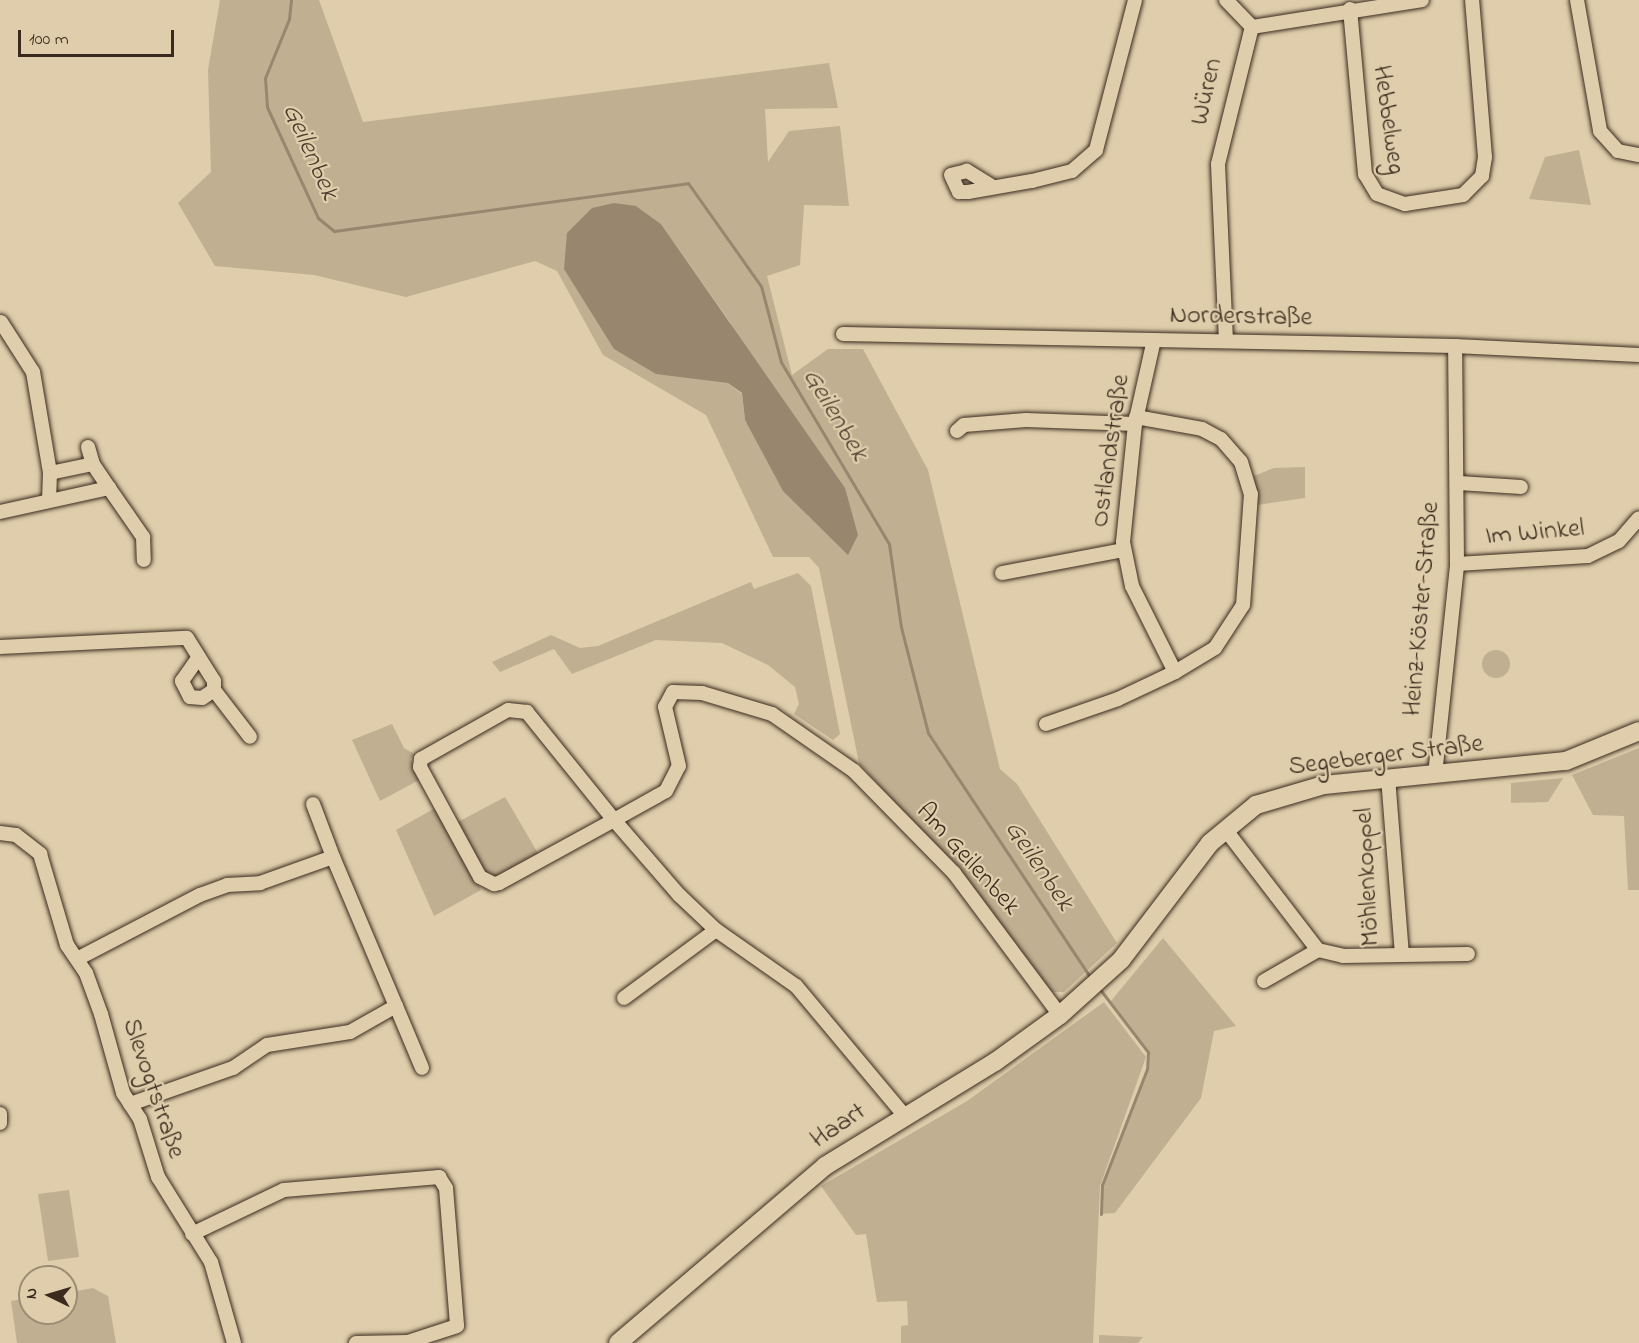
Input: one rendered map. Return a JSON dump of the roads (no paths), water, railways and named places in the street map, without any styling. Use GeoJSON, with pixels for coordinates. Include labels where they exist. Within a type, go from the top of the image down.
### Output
{"type":"FeatureCollection","features":[{"type":"Feature","properties":{"kind":"main road","name":"Segeberger Straße"},"geometry":{"type":"LineString","coordinates":[[1100,980],[1225,829],[1256,805],[1287,792],[1566,761],[1639,731]]}},
{"type":"Feature","properties":{"kind":"main road","name":"Haart"},"geometry":{"type":"LineString","coordinates":[[618,1343],[803,1183],[904,1115],[995,1062],[1060,1015],[1100,980]]}},
{"type":"Feature","properties":{"kind":"street"},"geometry":{"type":"LineString","coordinates":[[993,187],[1064,174],[1096,150],[1135,0]]}},
{"type":"Feature","properties":{"kind":"street"},"geometry":{"type":"LineString","coordinates":[[1226,0],[1252,27],[1350,9],[1422,0]]}},
{"type":"Feature","properties":{"kind":"street","name":"Hebbelweg"},"geometry":{"type":"LineString","coordinates":[[1350,9],[1365,174],[1377,194],[1406,204],[1463,195],[1482,176],[1485,157],[1472,0]]}},
{"type":"Feature","properties":{"kind":"street"},"geometry":{"type":"LineString","coordinates":[[1578,0],[1600,130],[1618,151],[1639,155]]}},
{"type":"Feature","properties":{"kind":"street","name":"Würen"},"geometry":{"type":"LineString","coordinates":[[1226,341],[1218,164],[1252,27]]}},
{"type":"Feature","properties":{"kind":"street"},"geometry":{"type":"LineString","coordinates":[[0,322],[33,372],[50,473],[49,500]]}},
{"type":"Feature","properties":{"kind":"street","name":"Norderstraße"},"geometry":{"type":"LineString","coordinates":[[843,334],[1455,346],[1639,355]]}},
{"type":"Feature","properties":{"kind":"street","name":"Ostlandstraße"},"geometry":{"type":"LineString","coordinates":[[1154,340],[1135,421],[1124,550],[1132,586],[1175,672]]}},
{"type":"Feature","properties":{"kind":"street","name":"Heinz-Köster-Straße"},"geometry":{"type":"LineString","coordinates":[[1435,775],[1457,564],[1455,346]]}},
{"type":"Feature","properties":{"kind":"street"},"geometry":{"type":"LineString","coordinates":[[957,431],[964,425],[1014,421],[1135,421],[1202,429],[1221,439],[1241,462],[1251,494],[1243,605],[1215,648],[1175,672],[1118,699],[1046,723]]}},
{"type":"Feature","properties":{"kind":"street"},"geometry":{"type":"LineString","coordinates":[[88,447],[93,464],[143,537],[144,560]]}},
{"type":"Feature","properties":{"kind":"street"},"geometry":{"type":"LineString","coordinates":[[50,473],[93,464]]}},
{"type":"Feature","properties":{"kind":"street","name":"Heinz-Köster-Straße"},"geometry":{"type":"LineString","coordinates":[[1458,483],[1521,487]]}},
{"type":"Feature","properties":{"kind":"street"},"geometry":{"type":"LineString","coordinates":[[0,512],[109,488]]}},
{"type":"Feature","properties":{"kind":"street","name":"Im Winkel"},"geometry":{"type":"LineString","coordinates":[[1457,564],[1588,556],[1619,541],[1639,518]]}},
{"type":"Feature","properties":{"kind":"street"},"geometry":{"type":"LineString","coordinates":[[1002,573],[1124,550]]}},
{"type":"Feature","properties":{"kind":"street"},"geometry":{"type":"LineString","coordinates":[[0,647],[182,638],[199,657],[214,690],[250,737]]}},
{"type":"Feature","properties":{"kind":"street"},"geometry":{"type":"LineString","coordinates":[[199,657],[185,672],[183,690],[202,698],[214,690]]}},
{"type":"Feature","properties":{"kind":"street","name":"Am Geilenbek"},"geometry":{"type":"LineString","coordinates":[[614,820],[666,791],[677,774],[679,753],[665,707],[668,695],[678,690],[772,714],[854,771],[954,873],[1060,1015]]}},
{"type":"Feature","properties":{"kind":"street"},"geometry":{"type":"LineString","coordinates":[[614,820],[488,883],[480,877],[420,761],[508,710],[523,710],[614,820],[716,930],[796,986],[904,1115]]}},
{"type":"Feature","properties":{"kind":"street","name":"Möhlenkoppel"},"geometry":{"type":"LineString","coordinates":[[1318,950],[1343,956],[1402,955],[1388,779]]}},
{"type":"Feature","properties":{"kind":"street"},"geometry":{"type":"LineString","coordinates":[[313,804],[422,1068]]}},
{"type":"Feature","properties":{"kind":"street"},"geometry":{"type":"LineString","coordinates":[[1225,829],[1318,950],[1264,981]]}},
{"type":"Feature","properties":{"kind":"street","name":"Slevogtstraße"},"geometry":{"type":"LineString","coordinates":[[0,833],[16,835],[40,854],[158,1177],[222,1290],[234,1343]]}},
{"type":"Feature","properties":{"kind":"street"},"geometry":{"type":"LineString","coordinates":[[77,959],[200,895],[227,885],[261,883],[333,857]]}},
{"type":"Feature","properties":{"kind":"street"},"geometry":{"type":"LineString","coordinates":[[624,998],[716,930]]}},
{"type":"Feature","properties":{"kind":"street"},"geometry":{"type":"LineString","coordinates":[[1402,955],[1468,954]]}},
{"type":"Feature","properties":{"kind":"street"},"geometry":{"type":"LineString","coordinates":[[130,1104],[233,1068],[267,1045],[350,1032],[396,1006]]}},
{"type":"Feature","properties":{"kind":"street"},"geometry":{"type":"LineString","coordinates":[[0,1114],[0,1123]]}},
{"type":"Feature","properties":{"kind":"street"},"geometry":{"type":"LineString","coordinates":[[192,1234],[284,1190],[439,1177],[446,1188],[462,1328],[408,1342],[356,1343]]}},
{"type":"Feature","properties":{"kind":"waterway","name":"Geilenbek"},"geometry":{"type":"LineString","coordinates":[[291,0],[289,19],[265,78],[267,107],[318,218],[334,231],[688,183],[761,286],[781,362],[889,544],[901,627],[928,733],[1091,978]]}},
{"type":"Feature","properties":{"kind":"waterway","name":"Geilenbek"},"geometry":{"type":"LineString","coordinates":[[1099,988],[1148,1052],[1147,1069],[1102,1185],[1101,1214]]}}]}
